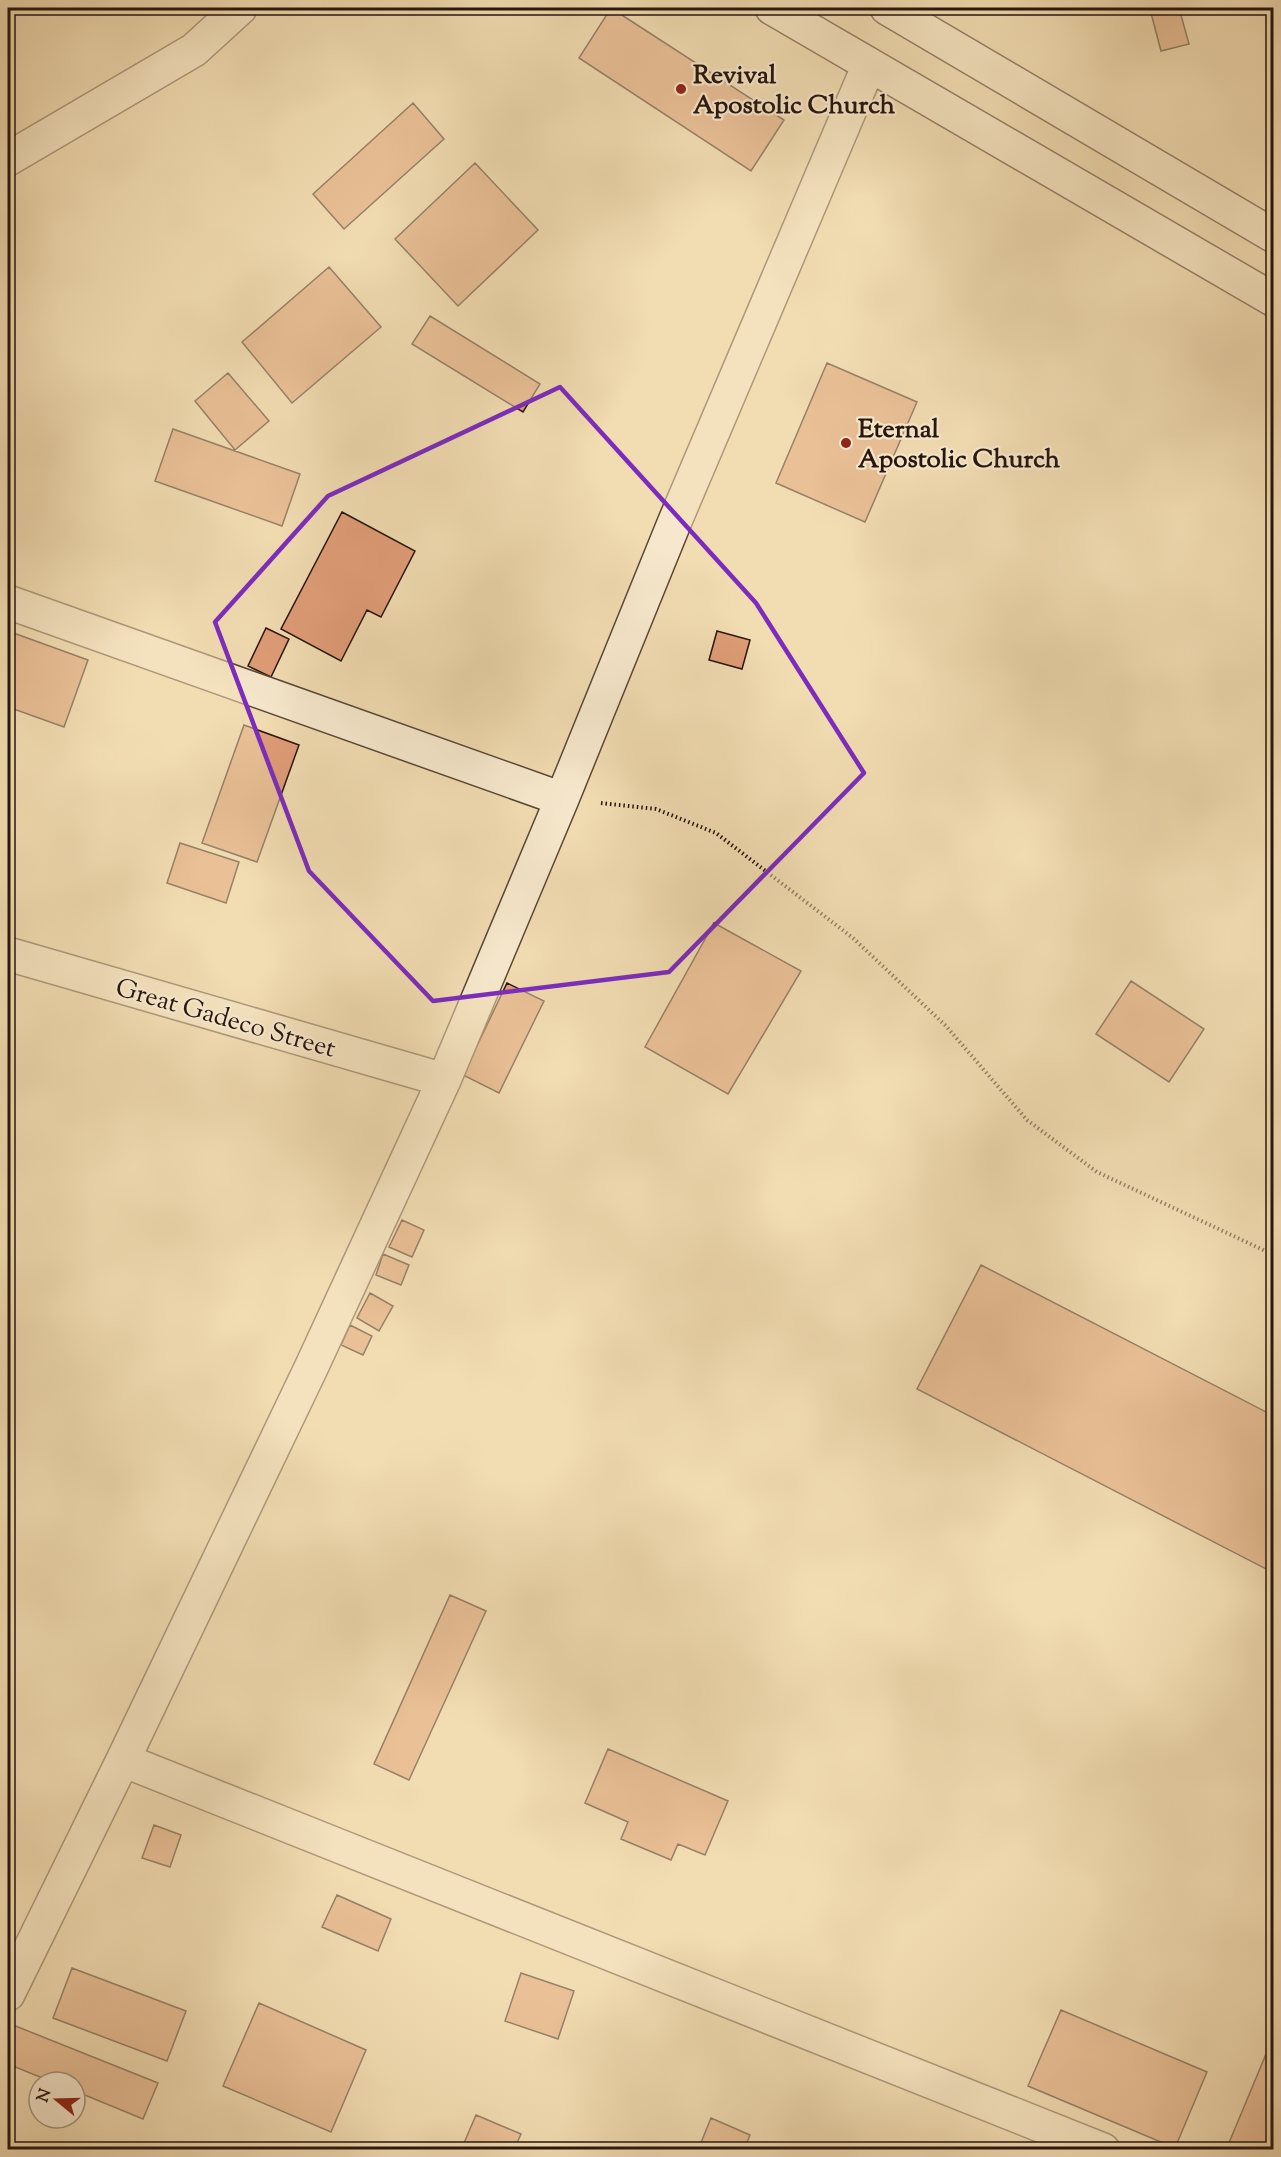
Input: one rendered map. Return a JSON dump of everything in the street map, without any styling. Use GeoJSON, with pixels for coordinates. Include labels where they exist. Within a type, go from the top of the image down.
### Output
{"type":"FeatureCollection","features":[{"type":"Feature","properties":{"kind":"street"},"geometry":{"type":"LineString","coordinates":[[8,159],[194,50],[240,8]]}},
{"type":"Feature","properties":{"kind":"street"},"geometry":{"type":"LineString","coordinates":[[772,8],[1274,300]]}},
{"type":"Feature","properties":{"kind":"street"},"geometry":{"type":"LineString","coordinates":[[887,8],[1274,236]]}},
{"type":"Feature","properties":{"kind":"street"},"geometry":{"type":"LineString","coordinates":[[8,1994],[123,1760],[310,1368],[444,1080],[675,521],[869,65]]}},
{"type":"Feature","properties":{"kind":"street"},"geometry":{"type":"LineString","coordinates":[[8,602],[562,799]]}},
{"type":"Feature","properties":{"kind":"street","name":"Great Gadeco Street"},"geometry":{"type":"LineString","coordinates":[[8,954],[444,1080]]}},
{"type":"Feature","properties":{"kind":"street"},"geometry":{"type":"LineString","coordinates":[[123,1760],[1102,2150]]}},
{"type":"Feature","properties":{"kind":"path"},"geometry":{"type":"LineString","coordinates":[[562,799],[656,809],[716,833],[853,938],[946,1026],[1027,1120],[1097,1172],[1274,1255]]}},
{"type":"Feature","properties":{"kind":"highlighted area"},"geometry":{"type":"Polygon","coordinates":[[[560,387],[756,603],[864,773],[669,972],[433,1001],[309,871],[215,622],[328,496],[560,387]]]}},
{"type":"Feature","properties":{"kind":"building","name":"Revival Apostolic Church"},"geometry":{"type":"Polygon","coordinates":[[[611,8],[784,120],[751,171],[579,58],[611,8]]]}},
{"type":"Feature","properties":{"kind":"building"},"geometry":{"type":"Polygon","coordinates":[[[1179,8],[1189,44],[1161,51],[1151,13],[1179,8]]]}},
{"type":"Feature","properties":{"kind":"building"},"geometry":{"type":"Polygon","coordinates":[[[413,103],[444,139],[344,229],[313,194],[413,103]]]}},
{"type":"Feature","properties":{"kind":"building"},"geometry":{"type":"Polygon","coordinates":[[[475,163],[538,230],[458,306],[395,239],[475,163]]]}},
{"type":"Feature","properties":{"kind":"building"},"geometry":{"type":"Polygon","coordinates":[[[329,267],[381,327],[292,403],[242,342],[329,267]]]}},
{"type":"Feature","properties":{"kind":"building"},"geometry":{"type":"Polygon","coordinates":[[[430,316],[540,384],[523,412],[412,344],[430,316]]]}},
{"type":"Feature","properties":{"kind":"building","name":"Eternal Apostolic Church"},"geometry":{"type":"Polygon","coordinates":[[[827,363],[917,402],[865,522],[776,483],[827,363]]]}},
{"type":"Feature","properties":{"kind":"building"},"geometry":{"type":"Polygon","coordinates":[[[228,373],[269,421],[235,450],[195,401],[228,373]]]}},
{"type":"Feature","properties":{"kind":"building"},"geometry":{"type":"Polygon","coordinates":[[[173,429],[300,474],[282,526],[155,481],[173,429]]]}},
{"type":"Feature","properties":{"kind":"building"},"geometry":{"type":"Polygon","coordinates":[[[342,512],[415,551],[381,617],[367,610],[341,661],[281,629],[342,512]]]}},
{"type":"Feature","properties":{"kind":"building"},"geometry":{"type":"Polygon","coordinates":[[[266,628],[289,639],[271,677],[248,666],[266,628]]]}},
{"type":"Feature","properties":{"kind":"building"},"geometry":{"type":"Polygon","coordinates":[[[8,631],[88,660],[64,727],[8,707],[8,631]]]}},
{"type":"Feature","properties":{"kind":"building"},"geometry":{"type":"Polygon","coordinates":[[[717,631],[750,640],[742,669],[709,660],[717,631]]]}},
{"type":"Feature","properties":{"kind":"building"},"geometry":{"type":"Polygon","coordinates":[[[244,725],[299,745],[257,862],[202,843],[244,725]]]}},
{"type":"Feature","properties":{"kind":"building"},"geometry":{"type":"Polygon","coordinates":[[[180,843],[239,862],[226,903],[167,883],[180,843]]]}},
{"type":"Feature","properties":{"kind":"building"},"geometry":{"type":"Polygon","coordinates":[[[714,923],[801,971],[728,1094],[645,1047],[714,923]]]}},
{"type":"Feature","properties":{"kind":"building"},"geometry":{"type":"Polygon","coordinates":[[[1131,981],[1204,1029],[1169,1082],[1096,1034],[1131,981]]]}},
{"type":"Feature","properties":{"kind":"building"},"geometry":{"type":"Polygon","coordinates":[[[507,983],[544,1001],[499,1093],[463,1075],[507,983]]]}},
{"type":"Feature","properties":{"kind":"building"},"geometry":{"type":"Polygon","coordinates":[[[402,1220],[424,1230],[412,1257],[389,1247],[402,1220]]]}},
{"type":"Feature","properties":{"kind":"building"},"geometry":{"type":"Polygon","coordinates":[[[383,1254],[409,1265],[401,1285],[376,1275],[383,1254]]]}},
{"type":"Feature","properties":{"kind":"building"},"geometry":{"type":"Polygon","coordinates":[[[981,1265],[1274,1416],[1274,1573],[917,1389],[981,1265]]]}},
{"type":"Feature","properties":{"kind":"building"},"geometry":{"type":"Polygon","coordinates":[[[370,1293],[393,1306],[379,1331],[357,1318],[370,1293]]]}},
{"type":"Feature","properties":{"kind":"building"},"geometry":{"type":"Polygon","coordinates":[[[350,1325],[372,1336],[363,1355],[341,1345],[350,1325]]]}},
{"type":"Feature","properties":{"kind":"building"},"geometry":{"type":"Polygon","coordinates":[[[450,1595],[486,1611],[409,1780],[374,1764],[450,1595]]]}},
{"type":"Feature","properties":{"kind":"building"},"geometry":{"type":"Polygon","coordinates":[[[608,1749],[728,1801],[705,1855],[678,1844],[671,1860],[621,1839],[628,1822],[585,1803],[608,1749]]]}},
{"type":"Feature","properties":{"kind":"building"},"geometry":{"type":"Polygon","coordinates":[[[154,1825],[181,1835],[170,1867],[142,1858],[154,1825]]]}},
{"type":"Feature","properties":{"kind":"building"},"geometry":{"type":"Polygon","coordinates":[[[337,1895],[391,1919],[378,1951],[322,1927],[337,1895]]]}},
{"type":"Feature","properties":{"kind":"building"},"geometry":{"type":"Polygon","coordinates":[[[72,1968],[186,2011],[167,2061],[53,2018],[72,1968]]]}},
{"type":"Feature","properties":{"kind":"building"},"geometry":{"type":"Polygon","coordinates":[[[521,1973],[574,1991],[558,2039],[505,2021],[521,1973]]]}},
{"type":"Feature","properties":{"kind":"building"},"geometry":{"type":"Polygon","coordinates":[[[259,2003],[366,2050],[331,2132],[223,2086],[259,2003]]]}},
{"type":"Feature","properties":{"kind":"building"},"geometry":{"type":"Polygon","coordinates":[[[1061,2010],[1207,2072],[1175,2148],[1028,2086],[1061,2010]]]}},
{"type":"Feature","properties":{"kind":"building"},"geometry":{"type":"Polygon","coordinates":[[[8,2023],[158,2083],[143,2119],[87,2096],[87,2070],[27,2072],[8,2064],[8,2023]]]}},
{"type":"Feature","properties":{"kind":"building"},"geometry":{"type":"Polygon","coordinates":[[[1274,2035],[1274,2150],[1226,2150],[1274,2035]]]}},
{"type":"Feature","properties":{"kind":"building"},"geometry":{"type":"Polygon","coordinates":[[[476,2115],[521,2134],[514,2150],[461,2150],[476,2115]]]}},
{"type":"Feature","properties":{"kind":"building"},"geometry":{"type":"Polygon","coordinates":[[[711,2118],[750,2135],[746,2145],[757,2150],[698,2150],[711,2118]]]}},
{"type":"Feature","properties":{"kind":"place","name":"Revival Apostolic Church"},"geometry":{"type":"Point","coordinates":[681,89]}},
{"type":"Feature","properties":{"kind":"place","name":"Eternal Apostolic Church"},"geometry":{"type":"Point","coordinates":[846,443]}}]}
